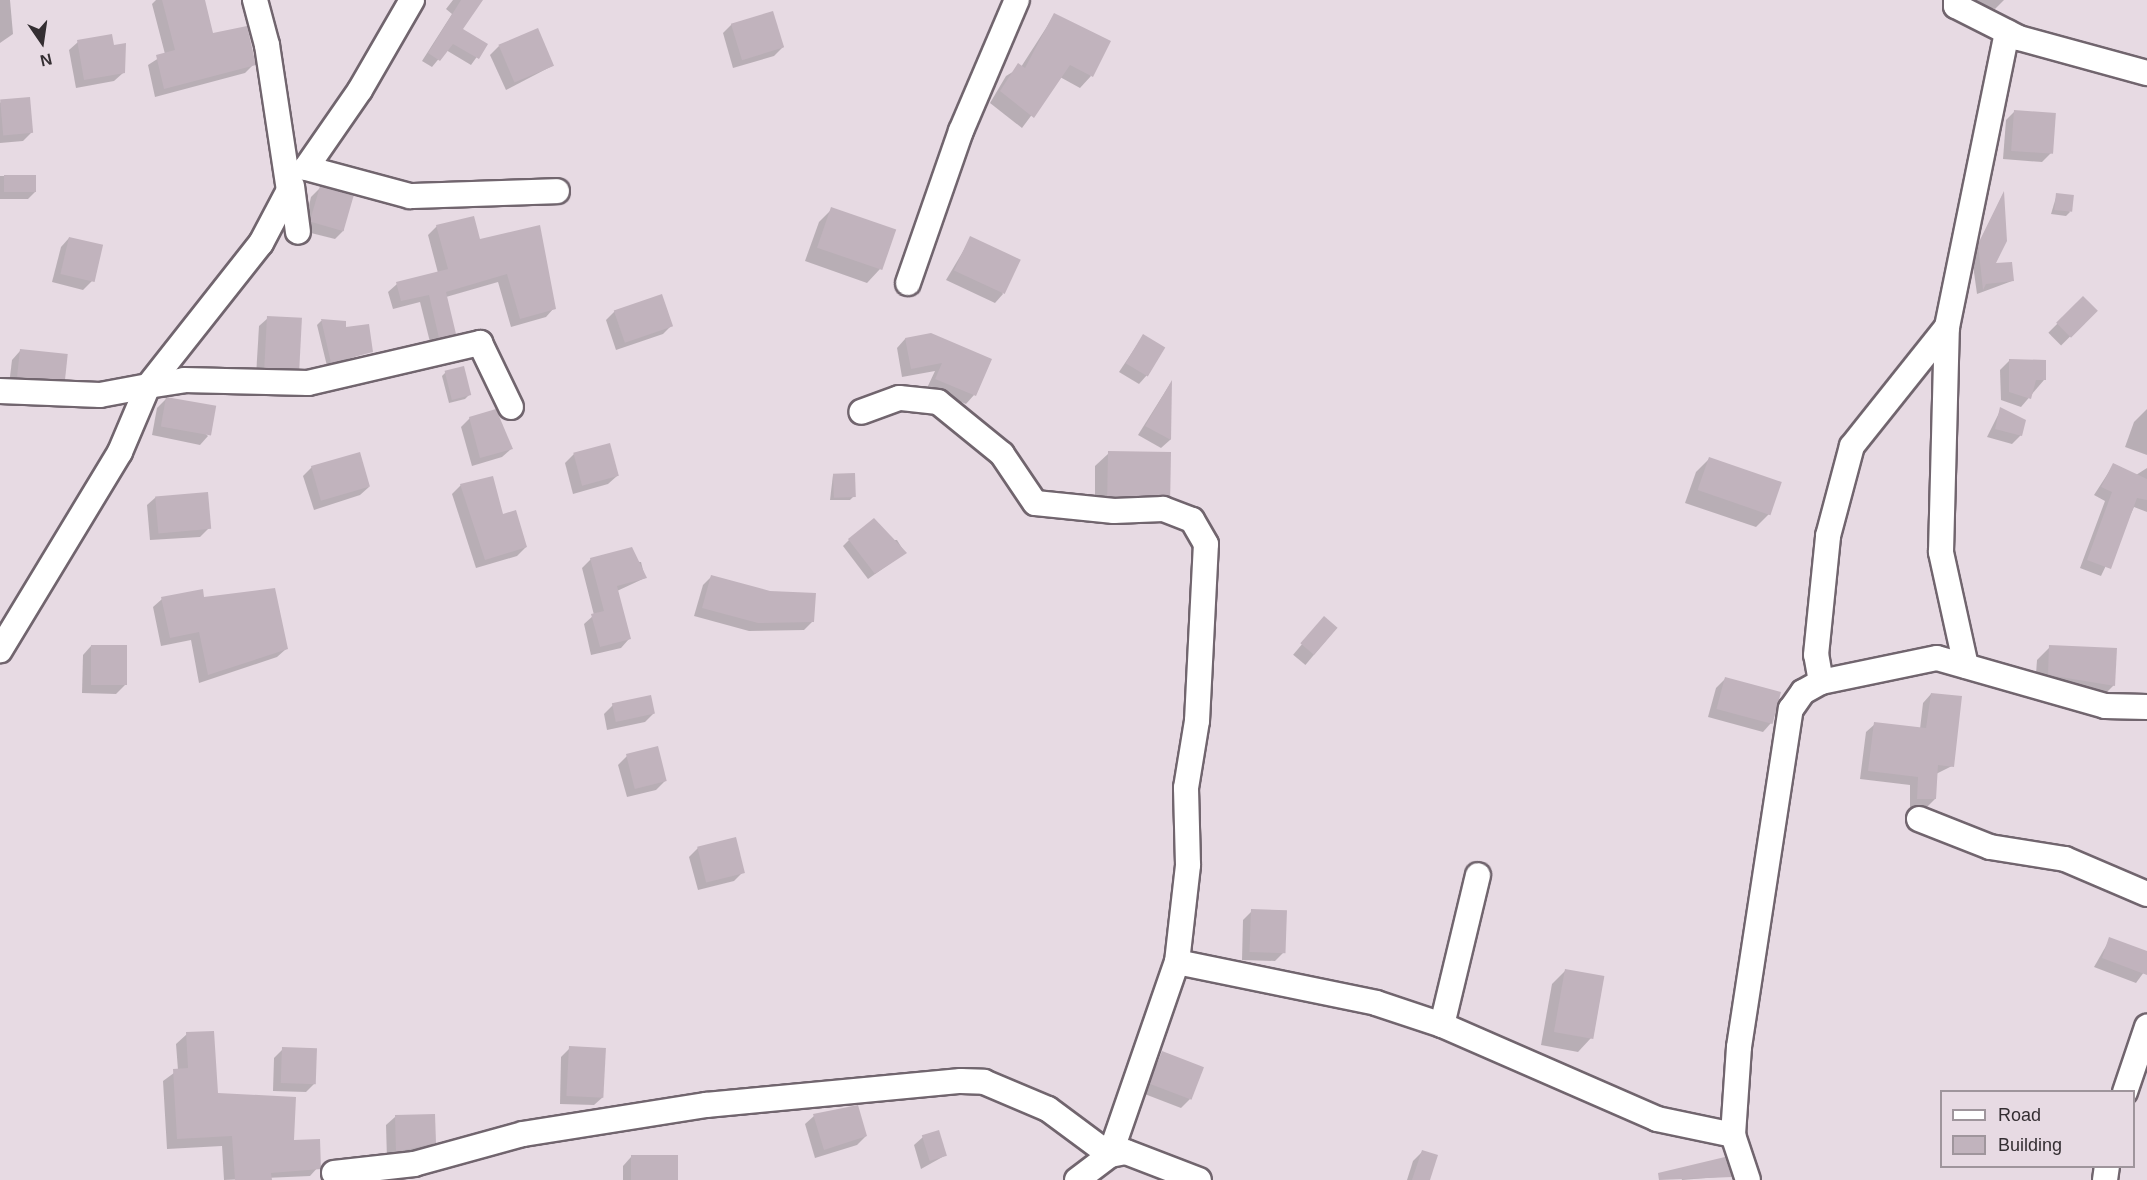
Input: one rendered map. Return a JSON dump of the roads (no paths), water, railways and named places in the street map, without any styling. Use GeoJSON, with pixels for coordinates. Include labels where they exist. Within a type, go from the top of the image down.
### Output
{"type":"FeatureCollection","features":[{"type":"Feature","properties":{"kind":"street"},"geometry":{"type":"LineString","coordinates":[[255,0],[267,45],[289,190],[298,232]]}},
{"type":"Feature","properties":{"kind":"street"},"geometry":{"type":"LineString","coordinates":[[0,650],[120,452],[148,386],[261,243],[289,190],[360,90],[412,0]]}},
{"type":"Feature","properties":{"kind":"street"},"geometry":{"type":"LineString","coordinates":[[908,283],[961,131],[1017,0]]}},
{"type":"Feature","properties":{"kind":"street"},"geometry":{"type":"LineString","coordinates":[[1956,0],[1956,6],[2007,32],[2147,73]]}},
{"type":"Feature","properties":{"kind":"street"},"geometry":{"type":"LineString","coordinates":[[1966,666],[1941,552],[1947,327],[2007,32]]}},
{"type":"Feature","properties":{"kind":"street"},"geometry":{"type":"LineString","coordinates":[[306,168],[410,196],[557,191]]}},
{"type":"Feature","properties":{"kind":"street"},"geometry":{"type":"LineString","coordinates":[[1821,682],[1816,655],[1828,536],[1852,446],[1947,327]]}},
{"type":"Feature","properties":{"kind":"street"},"geometry":{"type":"LineString","coordinates":[[0,391],[100,395],[184,380],[308,383],[480,343],[512,407]]}},
{"type":"Feature","properties":{"kind":"street"},"geometry":{"type":"LineString","coordinates":[[861,412],[899,398],[938,402],[1002,454],[1035,503],[1114,511],[1163,509],[1192,520],[1206,544],[1197,722],[1186,788],[1188,865],[1177,962],[1110,1155],[1077,1180]]}},
{"type":"Feature","properties":{"kind":"street"},"geometry":{"type":"LineString","coordinates":[[1748,1180],[1733,1135],[1740,1047],[1791,709],[1803,692],[1821,682],[1937,658],[2105,706],[2147,707]]}},
{"type":"Feature","properties":{"kind":"street"},"geometry":{"type":"LineString","coordinates":[[1919,819],[1990,847],[2065,859],[2147,894]]}},
{"type":"Feature","properties":{"kind":"street"},"geometry":{"type":"LineString","coordinates":[[1442,1025],[1478,875]]}},
{"type":"Feature","properties":{"kind":"street"},"geometry":{"type":"LineString","coordinates":[[1177,962],[1376,1003],[1442,1025],[1657,1119],[1733,1135]]}},
{"type":"Feature","properties":{"kind":"street"},"geometry":{"type":"LineString","coordinates":[[2126,1090],[2147,1027]]}},
{"type":"Feature","properties":{"kind":"street"},"geometry":{"type":"LineString","coordinates":[[334,1173],[414,1164],[523,1134],[683,1108],[961,1081],[984,1082],[1048,1109],[1110,1155],[1143,1155],[1199,1180]]}}]}
